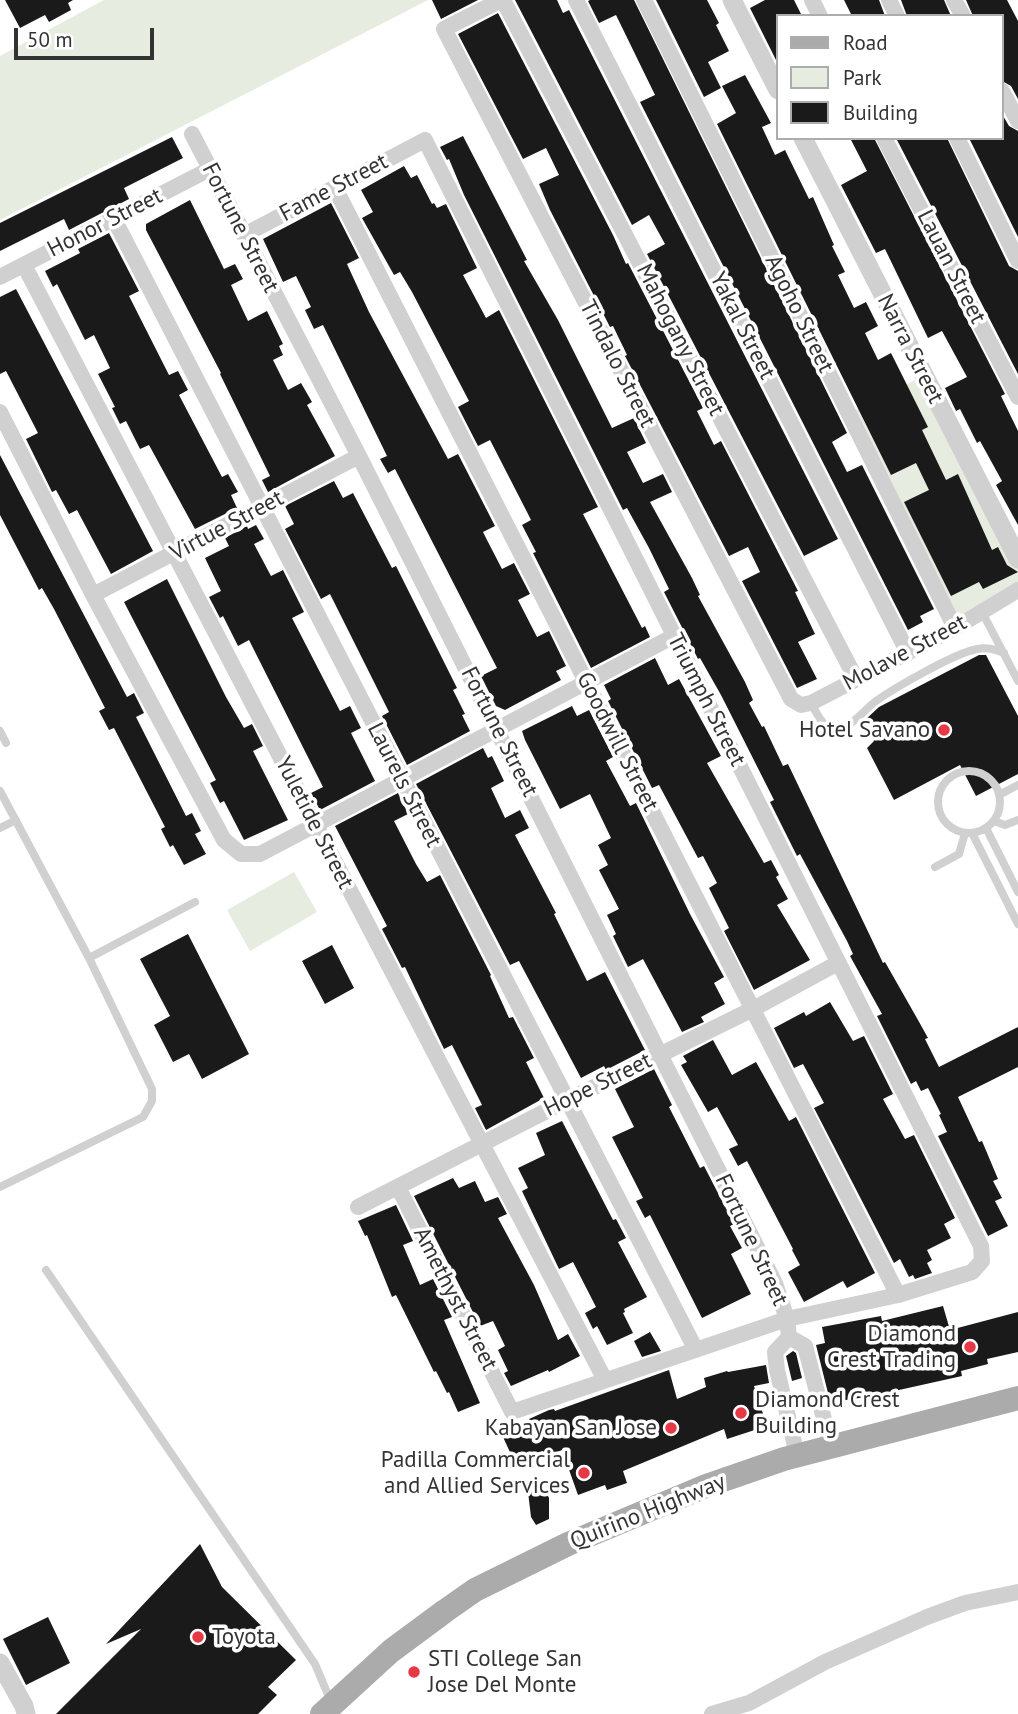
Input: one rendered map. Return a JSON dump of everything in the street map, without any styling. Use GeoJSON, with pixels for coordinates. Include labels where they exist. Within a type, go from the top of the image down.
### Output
{"type":"FeatureCollection","features":[{"type":"Feature","properties":{"kind":"main road","name":"Quirino Highway"},"geometry":{"type":"LineString","coordinates":[[327,1709],[408,1638],[475,1590],[512,1570],[682,1495],[797,1455],[1018,1398]]}},
{"type":"Feature","properties":{"kind":"street","name":"Tindalo Street"},"geometry":{"type":"LineString","coordinates":[[502,0],[444,30],[791,699],[801,705],[811,703]]}},
{"type":"Feature","properties":{"kind":"street","name":"Mahogany Street"},"geometry":{"type":"LineString","coordinates":[[502,0],[856,680]]}},
{"type":"Feature","properties":{"kind":"street","name":"Yakal Street"},"geometry":{"type":"LineString","coordinates":[[576,0],[908,653]]}},
{"type":"Feature","properties":{"kind":"street","name":"Agoho Street"},"geometry":{"type":"LineString","coordinates":[[644,0],[954,628]]}},
{"type":"Feature","properties":{"kind":"street"},"geometry":{"type":"LineString","coordinates":[[732,0],[776,86]]}},
{"type":"Feature","properties":{"kind":"street"},"geometry":{"type":"LineString","coordinates":[[1004,95],[1018,121]]}},
{"type":"Feature","properties":{"kind":"street","name":"Fortune Street"},"geometry":{"type":"LineString","coordinates":[[192,134],[359,456],[775,1283],[787,1319],[789,1337],[775,1352],[777,1370],[797,1455]]}},
{"type":"Feature","properties":{"kind":"street","name":"Fame Street"},"geometry":{"type":"LineString","coordinates":[[244,235],[425,140]]}},
{"type":"Feature","properties":{"kind":"street","name":"Triumph Street"},"geometry":{"type":"LineString","coordinates":[[425,140],[981,1246],[982,1261],[972,1272],[898,1296]]}},
{"type":"Feature","properties":{"kind":"street","name":"Narra Street"},"geometry":{"type":"LineString","coordinates":[[804,140],[1018,559]]}},
{"type":"Feature","properties":{"kind":"street","name":"Lauan Street"},"geometry":{"type":"LineString","coordinates":[[885,140],[1018,397]]}},
{"type":"Feature","properties":{"kind":"street"},"geometry":{"type":"LineString","coordinates":[[958,140],[1018,261]]}},
{"type":"Feature","properties":{"kind":"street","name":"Honor Street"},"geometry":{"type":"LineString","coordinates":[[0,277],[210,169]]}},
{"type":"Feature","properties":{"kind":"street","name":"Goodwill Street"},"geometry":{"type":"LineString","coordinates":[[335,188],[898,1296]]}},
{"type":"Feature","properties":{"kind":"street","name":"Laurels Street"},"geometry":{"type":"LineString","coordinates":[[114,219],[696,1350]]}},
{"type":"Feature","properties":{"kind":"street","name":"Yuletide Street"},"geometry":{"type":"LineString","coordinates":[[24,265],[606,1380]]}},
{"type":"Feature","properties":{"kind":"street"},"geometry":{"type":"LineString","coordinates":[[0,412],[93,596],[224,840],[241,854],[260,854],[674,636]]}},
{"type":"Feature","properties":{"kind":"street","name":"Virtue Street"},"geometry":{"type":"LineString","coordinates":[[93,596],[359,456]]}},
{"type":"Feature","properties":{"kind":"street","name":"Molave Street"},"geometry":{"type":"LineString","coordinates":[[811,703],[954,628],[1018,590]]}},
{"type":"Feature","properties":{"kind":"street","name":"Hope Street"},"geometry":{"type":"LineString","coordinates":[[358,1207],[753,1009],[838,963]]}},
{"type":"Feature","properties":{"kind":"street","name":"Amethyst Street"},"geometry":{"type":"LineString","coordinates":[[398,1187],[512,1412],[606,1380]]}},
{"type":"Feature","properties":{"kind":"street"},"geometry":{"type":"LineString","coordinates":[[606,1380],[787,1319],[898,1296]]}},
{"type":"Feature","properties":{"kind":"street","name":"Fortune Street"},"geometry":{"type":"LineString","coordinates":[[789,1337],[805,1346],[831,1446]]}},
{"type":"Feature","properties":{"kind":"street"},"geometry":{"type":"LineString","coordinates":[[712,1714],[749,1703],[825,1662],[928,1617],[965,1603],[1018,1592]]}},
{"type":"Feature","properties":{"kind":"street"},"geometry":{"type":"LineString","coordinates":[[0,1663],[28,1711]]}},
{"type":"Feature","properties":{"kind":"lane"},"geometry":{"type":"LineString","coordinates":[[982,612],[1018,681]]}},
{"type":"Feature","properties":{"kind":"lane"},"geometry":{"type":"LineString","coordinates":[[811,703],[819,718],[830,727],[841,728],[853,722],[877,700],[962,654],[990,648],[1004,653]]}},
{"type":"Feature","properties":{"kind":"lane"},"geometry":{"type":"LineString","coordinates":[[0,731],[6,743]]}},
{"type":"Feature","properties":{"kind":"lane"},"geometry":{"type":"LineString","coordinates":[[966,771],[976,772],[993,782],[999,795],[999,812],[994,821],[986,828],[968,833],[955,830],[946,824],[938,805],[942,786],[957,773],[966,771]]}},
{"type":"Feature","properties":{"kind":"lane"},"geometry":{"type":"LineString","coordinates":[[999,795],[1018,785]]}},
{"type":"Feature","properties":{"kind":"lane"},"geometry":{"type":"LineString","coordinates":[[0,791],[89,958],[152,1089],[152,1101],[143,1117],[0,1187]]}},
{"type":"Feature","properties":{"kind":"lane"},"geometry":{"type":"LineString","coordinates":[[0,828],[16,820]]}},
{"type":"Feature","properties":{"kind":"lane"},"geometry":{"type":"LineString","coordinates":[[994,821],[1005,825],[1018,820]]}},
{"type":"Feature","properties":{"kind":"lane"},"geometry":{"type":"LineString","coordinates":[[986,828],[1018,891]]}},
{"type":"Feature","properties":{"kind":"lane"},"geometry":{"type":"LineString","coordinates":[[935,867],[960,854],[968,833]]}},
{"type":"Feature","properties":{"kind":"lane"},"geometry":{"type":"LineString","coordinates":[[968,833],[1018,924]]}},
{"type":"Feature","properties":{"kind":"lane"},"geometry":{"type":"LineString","coordinates":[[89,958],[195,902]]}},
{"type":"Feature","properties":{"kind":"lane"},"geometry":{"type":"LineString","coordinates":[[46,1270],[316,1664],[327,1709]]}},
{"type":"Feature","properties":{"kind":"green space"},"geometry":{"type":"Polygon","coordinates":[[[104,0],[428,0],[0,220],[0,56],[104,0]]]}},
{"type":"Feature","properties":{"kind":"green space"},"geometry":{"type":"Polygon","coordinates":[[[919,378],[1018,562],[1018,585],[953,622],[847,414],[919,378]]]}},
{"type":"Feature","properties":{"kind":"green space"},"geometry":{"type":"Polygon","coordinates":[[[294,872],[317,912],[250,951],[227,910],[294,872]]]}},
{"type":"Feature","properties":{"kind":"building"},"geometry":{"type":"Polygon","coordinates":[[[5,0],[73,0],[68,3],[71,10],[49,22],[45,15],[20,28],[5,0]]]}},
{"type":"Feature","properties":{"kind":"building"},"geometry":{"type":"Polygon","coordinates":[[[432,0],[478,0],[441,19],[432,0]]]}},
{"type":"Feature","properties":{"kind":"building"},"geometry":{"type":"Polygon","coordinates":[[[515,0],[557,0],[563,13],[569,10],[838,539],[804,556],[647,254],[665,244],[649,215],[632,225],[515,0]]]}},
{"type":"Feature","properties":{"kind":"building"},"geometry":{"type":"Polygon","coordinates":[[[634,0],[847,433],[832,442],[847,472],[862,465],[934,609],[920,616],[923,622],[908,630],[640,102],[655,95],[616,15],[599,23],[588,1],[634,0]]]}},
{"type":"Feature","properties":{"kind":"building"},"geometry":{"type":"Polygon","coordinates":[[[656,0],[707,0],[729,51],[708,62],[721,88],[704,97],[656,0]]]}},
{"type":"Feature","properties":{"kind":"building"},"geometry":{"type":"Polygon","coordinates":[[[765,0],[794,0],[801,14],[776,14],[776,60],[750,8],[765,0]]]}},
{"type":"Feature","properties":{"kind":"building"},"geometry":{"type":"Polygon","coordinates":[[[844,0],[879,0],[884,14],[851,14],[844,0]]]}},
{"type":"Feature","properties":{"kind":"building"},"geometry":{"type":"Polygon","coordinates":[[[901,0],[944,0],[950,14],[906,14],[901,0]]]}},
{"type":"Feature","properties":{"kind":"building"},"geometry":{"type":"Polygon","coordinates":[[[966,0],[1007,0],[1018,21],[1018,99],[1011,86],[1004,82],[1004,14],[972,14],[966,0]]]}},
{"type":"Feature","properties":{"kind":"building"},"geometry":{"type":"Polygon","coordinates":[[[498,13],[703,408],[697,411],[714,445],[721,441],[798,591],[795,592],[815,634],[798,642],[817,679],[797,688],[742,581],[760,572],[748,547],[729,556],[625,356],[627,355],[613,326],[610,327],[550,210],[539,184],[559,175],[546,148],[523,159],[458,34],[498,13]]]}},
{"type":"Feature","properties":{"kind":"building"},"geometry":{"type":"Polygon","coordinates":[[[745,75],[771,123],[762,127],[775,155],[785,150],[809,199],[813,197],[845,272],[838,275],[854,308],[866,302],[878,326],[865,333],[878,360],[891,353],[928,427],[922,430],[946,480],[958,474],[992,550],[998,547],[1007,565],[1018,572],[983,589],[979,582],[951,596],[904,502],[929,490],[916,463],[891,475],[717,124],[736,113],[722,86],[745,75]]]}},
{"type":"Feature","properties":{"kind":"building"},"geometry":{"type":"Polygon","coordinates":[[[1004,117],[1009,126],[1018,131],[1018,237],[970,140],[1004,140],[1004,117]]]}},
{"type":"Feature","properties":{"kind":"building"},"geometry":{"type":"Polygon","coordinates":[[[463,136],[527,260],[524,261],[558,320],[612,428],[634,418],[646,443],[627,452],[643,483],[663,474],[672,492],[650,502],[745,682],[753,700],[749,703],[762,727],[764,726],[783,766],[788,764],[883,963],[885,962],[928,1038],[925,1039],[939,1067],[1018,1027],[1018,1067],[958,1097],[979,1142],[982,1141],[998,1179],[993,1181],[1002,1198],[995,1201],[1008,1226],[988,1236],[938,1136],[947,1132],[928,1088],[921,1091],[916,1081],[911,1084],[877,1016],[882,1014],[850,956],[853,954],[847,941],[800,854],[797,856],[770,802],[774,800],[721,695],[700,658],[698,659],[664,592],[669,589],[649,548],[627,508],[623,510],[464,195],[449,159],[447,160],[440,147],[463,136]]]}},
{"type":"Feature","properties":{"kind":"building"},"geometry":{"type":"Polygon","coordinates":[[[172,137],[183,158],[124,188],[129,199],[69,230],[64,219],[0,251],[0,223],[172,137]]]}},
{"type":"Feature","properties":{"kind":"building"},"geometry":{"type":"Polygon","coordinates":[[[851,140],[875,140],[1005,394],[1001,396],[1018,431],[1018,525],[996,485],[1002,481],[980,441],[977,443],[960,409],[956,411],[945,388],[967,377],[942,331],[928,338],[885,249],[876,253],[841,185],[867,171],[851,140]]]}},
{"type":"Feature","properties":{"kind":"building"},"geometry":{"type":"Polygon","coordinates":[[[897,140],[948,140],[1009,266],[1018,271],[1018,374],[897,140]]]}},
{"type":"Feature","properties":{"kind":"building"},"geometry":{"type":"Polygon","coordinates":[[[404,166],[411,178],[417,175],[432,204],[437,208],[446,204],[477,268],[463,275],[486,318],[499,310],[598,507],[583,514],[642,628],[645,626],[650,637],[591,668],[533,553],[536,552],[522,525],[531,520],[527,512],[490,440],[478,446],[458,407],[469,401],[412,292],[400,272],[394,275],[362,218],[373,212],[361,190],[404,166]]]}},
{"type":"Feature","properties":{"kind":"building"},"geometry":{"type":"Polygon","coordinates":[[[190,200],[224,269],[235,264],[243,279],[231,285],[248,321],[267,311],[283,344],[279,346],[283,355],[273,360],[288,390],[301,383],[312,402],[307,405],[335,456],[268,492],[262,480],[270,476],[221,373],[146,230],[146,224],[190,200]]]}},
{"type":"Feature","properties":{"kind":"building"},"geometry":{"type":"Polygon","coordinates":[[[331,203],[359,258],[347,264],[369,312],[448,459],[458,454],[495,526],[483,532],[487,540],[502,569],[514,563],[530,594],[518,600],[537,637],[549,631],[566,666],[556,671],[561,680],[505,710],[496,706],[481,676],[497,668],[395,469],[388,473],[380,459],[387,456],[323,325],[314,329],[305,310],[311,307],[296,276],[283,282],[263,239],[331,203]]]}},
{"type":"Feature","properties":{"kind":"building"},"geometry":{"type":"Polygon","coordinates":[[[109,233],[139,291],[129,296],[169,375],[178,371],[188,390],[179,395],[222,477],[228,474],[238,492],[231,495],[237,508],[195,529],[149,445],[140,449],[126,421],[120,424],[112,408],[115,407],[98,374],[110,368],[94,335],[85,340],[57,284],[53,287],[45,271],[80,253],[78,249],[109,233]]]}},
{"type":"Feature","properties":{"kind":"building"},"geometry":{"type":"Polygon","coordinates":[[[16,289],[153,551],[111,574],[77,510],[69,514],[56,490],[52,492],[26,439],[38,433],[6,371],[0,374],[0,297],[16,289]]]}},
{"type":"Feature","properties":{"kind":"building"},"geometry":{"type":"Polygon","coordinates":[[[0,455],[127,697],[134,693],[144,713],[136,717],[186,816],[192,813],[201,831],[195,834],[206,854],[184,865],[173,845],[170,847],[161,829],[165,827],[114,728],[109,730],[99,711],[105,708],[54,609],[42,588],[39,590],[0,515],[0,455]]]}},
{"type":"Feature","properties":{"kind":"building"},"geometry":{"type":"Polygon","coordinates":[[[334,481],[343,498],[353,493],[392,568],[396,566],[457,688],[453,690],[470,731],[407,765],[382,716],[389,712],[330,594],[321,599],[285,529],[294,524],[285,506],[334,481]]]}},
{"type":"Feature","properties":{"kind":"building"},"geometry":{"type":"Polygon","coordinates":[[[256,525],[264,539],[254,544],[271,576],[283,570],[304,612],[292,618],[340,711],[350,706],[361,728],[351,733],[375,781],[320,810],[311,793],[323,787],[249,640],[238,646],[223,616],[220,618],[209,597],[221,591],[205,558],[229,546],[225,538],[247,526],[248,529],[256,525]]]}},
{"type":"Feature","properties":{"kind":"building"},"geometry":{"type":"Polygon","coordinates":[[[167,579],[244,728],[252,724],[263,746],[253,751],[288,820],[244,840],[224,801],[220,803],[210,783],[216,780],[124,602],[167,579]]]}},
{"type":"Feature","properties":{"kind":"building","name":"Hotel Savano"},"geometry":{"type":"Polygon","coordinates":[[[979,655],[986,655],[1018,716],[1018,774],[976,796],[960,765],[894,800],[867,748],[874,741],[865,720],[879,707],[979,655]]]}},
{"type":"Feature","properties":{"kind":"building"},"geometry":{"type":"Polygon","coordinates":[[[655,658],[668,685],[679,679],[721,756],[707,763],[764,863],[771,860],[779,875],[776,877],[788,899],[777,905],[810,960],[754,990],[724,931],[729,928],[709,888],[717,883],[703,856],[698,858],[659,785],[652,788],[608,701],[611,699],[604,685],[655,658]]]}},
{"type":"Feature","properties":{"kind":"building"},"geometry":{"type":"Polygon","coordinates":[[[572,706],[577,716],[589,710],[613,757],[606,761],[630,806],[636,803],[724,977],[714,983],[725,1004],[701,1017],[704,1022],[682,1032],[643,959],[628,967],[613,936],[616,934],[607,915],[619,909],[599,870],[608,865],[598,845],[611,838],[590,794],[560,809],[525,740],[522,731],[572,706]]]}},
{"type":"Feature","properties":{"kind":"building"},"geometry":{"type":"Polygon","coordinates":[[[483,748],[488,758],[492,756],[504,781],[491,788],[505,818],[520,810],[529,828],[515,835],[556,913],[554,914],[587,981],[605,972],[645,1050],[606,1070],[604,1066],[581,1078],[519,961],[510,965],[416,784],[483,748]]]}},
{"type":"Feature","properties":{"kind":"building"},"geometry":{"type":"Polygon","coordinates":[[[398,793],[408,814],[394,821],[416,864],[427,882],[440,875],[491,975],[509,1018],[513,1017],[534,1058],[526,1062],[544,1098],[486,1130],[475,1108],[482,1105],[452,1045],[444,1049],[405,967],[402,968],[382,929],[387,926],[335,826],[398,793]]]}},
{"type":"Feature","properties":{"kind":"building"},"geometry":{"type":"Polygon","coordinates":[[[188,934],[249,1054],[202,1079],[189,1054],[173,1062],[154,1025],[170,1016],[140,959],[188,934]]]}},
{"type":"Feature","properties":{"kind":"building"},"geometry":{"type":"Polygon","coordinates":[[[332,945],[354,988],[325,1004],[302,961],[332,945]]]}},
{"type":"Feature","properties":{"kind":"building"},"geometry":{"type":"Polygon","coordinates":[[[830,1002],[853,1041],[864,1036],[893,1094],[883,1099],[905,1139],[914,1135],[955,1218],[944,1224],[951,1238],[927,1250],[932,1260],[927,1263],[932,1273],[915,1279],[913,1275],[909,1277],[900,1259],[894,1263],[814,1108],[824,1103],[803,1064],[794,1068],[774,1028],[804,1012],[806,1016],[830,1002]]]}},
{"type":"Feature","properties":{"kind":"building"},"geometry":{"type":"Polygon","coordinates":[[[713,1040],[732,1075],[756,1062],[789,1121],[796,1117],[875,1273],[847,1288],[843,1281],[804,1302],[788,1272],[800,1265],[793,1249],[747,1161],[738,1166],[729,1149],[738,1145],[717,1107],[708,1112],[681,1065],[687,1062],[683,1056],[713,1040]]]}},
{"type":"Feature","properties":{"kind":"building"},"geometry":{"type":"Polygon","coordinates":[[[654,1069],[672,1105],[669,1107],[700,1168],[704,1166],[734,1224],[730,1226],[742,1248],[731,1254],[751,1294],[702,1318],[650,1215],[645,1218],[636,1201],[643,1198],[612,1137],[634,1127],[615,1089],[654,1069]]]}},
{"type":"Feature","properties":{"kind":"building"},"geometry":{"type":"Polygon","coordinates":[[[562,1121],[613,1220],[616,1219],[626,1238],[618,1242],[647,1297],[624,1309],[623,1313],[633,1333],[607,1345],[597,1326],[593,1329],[585,1313],[596,1307],[573,1262],[559,1269],[522,1191],[528,1188],[518,1168],[545,1155],[536,1133],[562,1121]]]}},
{"type":"Feature","properties":{"kind":"building"},"geometry":{"type":"Polygon","coordinates":[[[453,1178],[459,1188],[475,1181],[485,1202],[498,1197],[507,1214],[498,1218],[534,1285],[558,1340],[568,1334],[580,1356],[549,1372],[548,1370],[511,1386],[504,1373],[508,1371],[498,1350],[505,1346],[493,1321],[480,1326],[414,1196],[453,1178]]]}},
{"type":"Feature","properties":{"kind":"building"},"geometry":{"type":"Polygon","coordinates":[[[396,1205],[413,1241],[403,1245],[420,1285],[433,1279],[452,1317],[444,1320],[480,1403],[458,1412],[449,1392],[447,1393],[436,1371],[434,1372],[396,1295],[392,1297],[367,1235],[365,1236],[358,1221],[396,1205]]]}},
{"type":"Feature","properties":{"kind":"building"},"geometry":{"type":"Polygon","coordinates":[[[943,1306],[950,1330],[1018,1312],[1018,1352],[987,1359],[988,1364],[961,1371],[962,1376],[872,1396],[830,1401],[816,1345],[825,1343],[822,1327],[881,1316],[882,1321],[943,1306]]]}},
{"type":"Feature","properties":{"kind":"building"},"geometry":{"type":"Polygon","coordinates":[[[650,1332],[661,1351],[642,1357],[634,1341],[650,1332]]]}},
{"type":"Feature","properties":{"kind":"building"},"geometry":{"type":"Polygon","coordinates":[[[793,1351],[796,1353],[802,1378],[792,1381],[786,1356],[793,1351]]]}},
{"type":"Feature","properties":{"kind":"building"},"geometry":{"type":"Polygon","coordinates":[[[766,1365],[769,1383],[754,1386],[767,1426],[727,1439],[724,1429],[623,1471],[627,1483],[607,1490],[605,1485],[578,1495],[562,1450],[546,1457],[543,1451],[515,1463],[503,1437],[531,1425],[529,1419],[549,1410],[555,1411],[669,1370],[677,1399],[706,1387],[704,1378],[727,1371],[766,1365]]]}},
{"type":"Feature","properties":{"kind":"building"},"geometry":{"type":"Polygon","coordinates":[[[543,1486],[549,1498],[549,1519],[536,1525],[531,1517],[528,1492],[543,1486]]]}},
{"type":"Feature","properties":{"kind":"building","name":"Toyota"},"geometry":{"type":"Polygon","coordinates":[[[200,1544],[222,1587],[296,1660],[268,1687],[277,1695],[258,1714],[56,1714],[141,1629],[106,1644],[200,1544]]]}},
{"type":"Feature","properties":{"kind":"building"},"geometry":{"type":"Polygon","coordinates":[[[48,1617],[70,1663],[26,1685],[3,1639],[48,1617]]]}},
{"type":"Feature","properties":{"kind":"place","name":"Hotel Savano"},"geometry":{"type":"Point","coordinates":[944,730]}},
{"type":"Feature","properties":{"kind":"place","name":"Diamond Crest Trading"},"geometry":{"type":"Point","coordinates":[970,1347]}},
{"type":"Feature","properties":{"kind":"place","name":"Diamond Crest Building"},"geometry":{"type":"Point","coordinates":[741,1413]}},
{"type":"Feature","properties":{"kind":"place","name":"Kabayan San Jose"},"geometry":{"type":"Point","coordinates":[671,1428]}},
{"type":"Feature","properties":{"kind":"place","name":"Padilla Commercial and Allied Services"},"geometry":{"type":"Point","coordinates":[584,1473]}},
{"type":"Feature","properties":{"kind":"place","name":"Toyota"},"geometry":{"type":"Point","coordinates":[198,1637]}},
{"type":"Feature","properties":{"kind":"place","name":"STI College San Jose Del Monte"},"geometry":{"type":"Point","coordinates":[414,1672]}}]}
